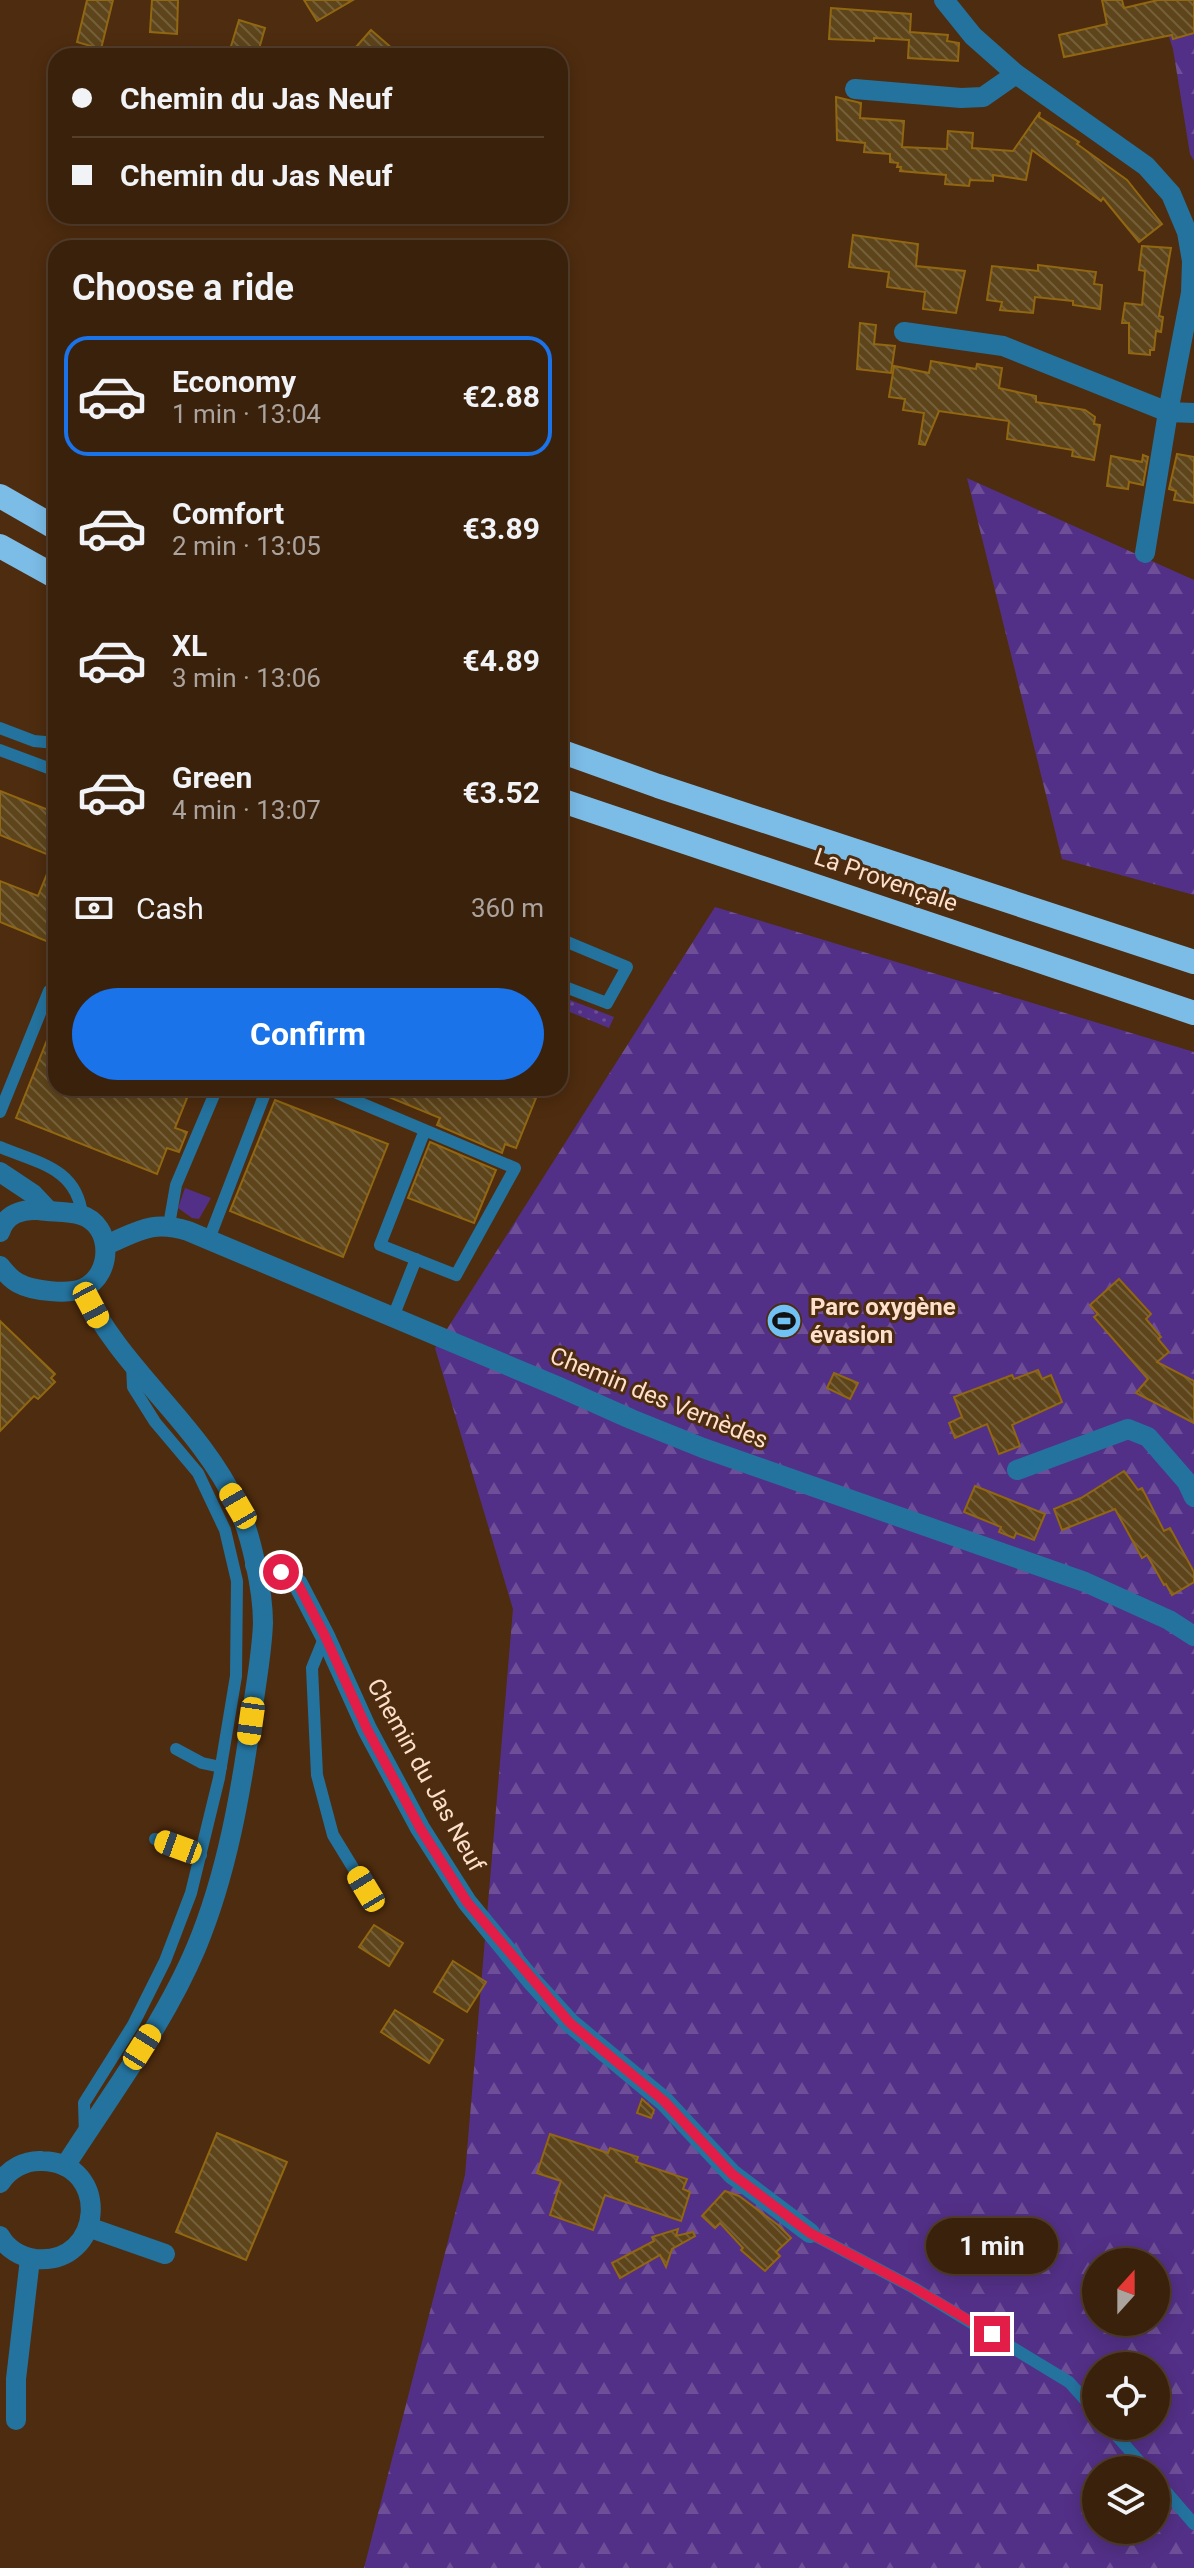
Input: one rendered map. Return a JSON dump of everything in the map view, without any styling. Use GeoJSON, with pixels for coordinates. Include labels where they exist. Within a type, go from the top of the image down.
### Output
{"type":"FeatureCollection","features":[{"type":"Feature","properties":{"kind":"highway"},"geometry":{"type":"LineString","coordinates":[[0,496],[48,523]]}},
{"type":"Feature","properties":{"kind":"highway"},"geometry":{"type":"LineString","coordinates":[[0,546],[48,573]]}},
{"type":"Feature","properties":{"kind":"highway","name":"La Provençale"},"geometry":{"type":"LineString","coordinates":[[568,754],[1194,962]]}},
{"type":"Feature","properties":{"kind":"highway","name":"La Provençale"},"geometry":{"type":"LineString","coordinates":[[568,803],[1194,1013]]}},
{"type":"Feature","properties":{"kind":"street"},"geometry":{"type":"LineString","coordinates":[[944,0],[973,36],[1016,74],[1146,166],[1171,194],[1187,232],[1192,261],[1191,293],[1145,553]]}},
{"type":"Feature","properties":{"kind":"street"},"geometry":{"type":"LineString","coordinates":[[855,89],[983,97],[1016,74]]}},
{"type":"Feature","properties":{"kind":"street"},"geometry":{"type":"LineString","coordinates":[[904,332],[1003,346],[1168,412],[1194,413]]}},
{"type":"Feature","properties":{"kind":"street"},"geometry":{"type":"LineString","coordinates":[[0,1172],[33,1194],[49,1211]]}},
{"type":"Feature","properties":{"kind":"street"},"geometry":{"type":"LineString","coordinates":[[0,1232],[14,1213],[29,1209],[82,1215],[102,1231],[106,1245],[104,1262],[96,1279],[83,1289],[39,1289],[2,1274]]}},
{"type":"Feature","properties":{"kind":"street"},"geometry":{"type":"LineString","coordinates":[[106,1245],[153,1226],[169,1225]]}},
{"type":"Feature","properties":{"kind":"street","name":"Chemin des Vernèdes"},"geometry":{"type":"LineString","coordinates":[[169,1225],[209,1239],[703,1448],[1085,1582],[1169,1620],[1194,1636]]}},
{"type":"Feature","properties":{"kind":"street"},"geometry":{"type":"LineString","coordinates":[[65,2166],[156,2025],[189,1961],[222,1872],[243,1780],[263,1622],[255,1565],[238,1506],[212,1460],[99,1321],[83,1289]]}},
{"type":"Feature","properties":{"kind":"street"},"geometry":{"type":"LineString","coordinates":[[1017,1470],[1128,1429],[1148,1437],[1187,1482],[1194,1497]]}},
{"type":"Feature","properties":{"kind":"street","name":"Chemin du Jas Neuf"},"geometry":{"type":"LineString","coordinates":[[255,1565],[281,1572],[298,1584],[373,1742],[420,1828],[467,1902],[570,2023],[664,2101],[732,2174],[810,2233]]}},
{"type":"Feature","properties":{"kind":"street"},"geometry":{"type":"LineString","coordinates":[[0,2183],[17,2166],[33,2161],[50,2161],[65,2166],[78,2176],[87,2189],[91,2204],[88,2227],[75,2247],[62,2256],[46,2260],[30,2259],[16,2253],[0,2236]]}},
{"type":"Feature","properties":{"kind":"street"},"geometry":{"type":"LineString","coordinates":[[88,2227],[165,2254]]}},
{"type":"Feature","properties":{"kind":"street"},"geometry":{"type":"LineString","coordinates":[[16,2420],[16,2379],[30,2259]]}},
{"type":"Feature","properties":{"kind":"lane"},"geometry":{"type":"LineString","coordinates":[[0,728],[34,741],[48,742]]}},
{"type":"Feature","properties":{"kind":"lane"},"geometry":{"type":"LineString","coordinates":[[0,750],[48,768]]}},
{"type":"Feature","properties":{"kind":"lane"},"geometry":{"type":"LineString","coordinates":[[568,942],[627,967],[607,1003],[568,988]]}},
{"type":"Feature","properties":{"kind":"lane"},"geometry":{"type":"LineString","coordinates":[[0,1112],[48,993]]}},
{"type":"Feature","properties":{"kind":"lane"},"geometry":{"type":"LineString","coordinates":[[169,1225],[176,1185],[214,1096]]}},
{"type":"Feature","properties":{"kind":"lane"},"geometry":{"type":"LineString","coordinates":[[209,1239],[264,1096]]}},
{"type":"Feature","properties":{"kind":"lane"},"geometry":{"type":"LineString","coordinates":[[344,1096],[425,1130],[515,1168],[456,1275],[380,1245],[425,1130]]}},
{"type":"Feature","properties":{"kind":"lane"},"geometry":{"type":"LineString","coordinates":[[0,1147],[52,1168],[66,1177],[80,1198],[82,1215]]}},
{"type":"Feature","properties":{"kind":"lane"},"geometry":{"type":"LineString","coordinates":[[393,1317],[416,1259]]}},
{"type":"Feature","properties":{"kind":"lane"},"geometry":{"type":"LineString","coordinates":[[85,2135],[84,2103],[133,2025],[165,1961],[191,1893],[221,1767],[236,1676],[237,1581],[225,1530],[198,1473],[155,1422],[133,1387],[132,1362]]}},
{"type":"Feature","properties":{"kind":"lane"},"geometry":{"type":"LineString","coordinates":[[325,1636],[312,1668],[317,1775],[333,1835],[366,1889]]}},
{"type":"Feature","properties":{"kind":"lane"},"geometry":{"type":"LineString","coordinates":[[176,1749],[202,1763],[221,1767]]}},
{"type":"Feature","properties":{"kind":"lane"},"geometry":{"type":"LineString","coordinates":[[155,1839],[201,1855]]}},
{"type":"Feature","properties":{"kind":"lane","name":"Chemin du Jas Neuf"},"geometry":{"type":"LineString","coordinates":[[810,2233],[914,2288],[1044,2366],[1069,2382],[1082,2396]]}},
{"type":"Feature","properties":{"kind":"lane"},"geometry":{"type":"LineString","coordinates":[[1120,2440],[1135,2456]]}},
{"type":"Feature","properties":{"kind":"lane"},"geometry":{"type":"LineString","coordinates":[[1170,2496],[1194,2524]]}},
{"type":"Feature","properties":{"kind":"green space"},"geometry":{"type":"Polygon","coordinates":[[[1157,0],[1194,0],[1194,161],[1190,154],[1173,49],[1157,0]]]}},
{"type":"Feature","properties":{"kind":"green space"},"geometry":{"type":"Polygon","coordinates":[[[967,478],[1194,580],[1194,895],[1062,859],[967,478]]]}},
{"type":"Feature","properties":{"kind":"green space"},"geometry":{"type":"Polygon","coordinates":[[[715,907],[1194,1052],[1194,2568],[364,2568],[465,2175],[513,1609],[435,1348],[715,907]]]}},
{"type":"Feature","properties":{"kind":"green space"},"geometry":{"type":"Polygon","coordinates":[[[568,999],[614,1017],[609,1028],[568,1011],[568,999]]]}},
{"type":"Feature","properties":{"kind":"green space"},"geometry":{"type":"Polygon","coordinates":[[[185,1188],[211,1198],[199,1219],[178,1208],[185,1188]]]}},
{"type":"Feature","properties":{"kind":"building"},"geometry":{"type":"Polygon","coordinates":[[[87,0],[113,0],[101,48],[77,42],[87,0]]]}},
{"type":"Feature","properties":{"kind":"building"},"geometry":{"type":"Polygon","coordinates":[[[152,0],[178,0],[177,34],[150,32],[152,0]]]}},
{"type":"Feature","properties":{"kind":"building"},"geometry":{"type":"Polygon","coordinates":[[[304,0],[353,0],[317,21],[304,0]]]}},
{"type":"Feature","properties":{"kind":"building"},"geometry":{"type":"Polygon","coordinates":[[[1102,0],[1122,0],[1124,8],[1158,0],[1194,0],[1194,33],[1064,57],[1059,35],[1107,24],[1102,0]]]}},
{"type":"Feature","properties":{"kind":"building"},"geometry":{"type":"Polygon","coordinates":[[[831,8],[911,14],[910,32],[948,35],[947,41],[959,43],[958,61],[908,58],[909,40],[829,39],[831,8]]]}},
{"type":"Feature","properties":{"kind":"building"},"geometry":{"type":"Polygon","coordinates":[[[239,20],[265,28],[259,48],[230,48],[239,20]]]}},
{"type":"Feature","properties":{"kind":"building"},"geometry":{"type":"Polygon","coordinates":[[[371,30],[392,48],[355,48],[371,30]]]}},
{"type":"Feature","properties":{"kind":"building"},"geometry":{"type":"Polygon","coordinates":[[[836,97],[861,103],[860,118],[904,121],[902,147],[947,149],[948,131],[973,133],[972,148],[1013,151],[1040,112],[1039,117],[1079,142],[1077,144],[1127,180],[1162,224],[1139,242],[1103,198],[1101,201],[1032,150],[1026,180],[993,175],[993,181],[970,180],[969,186],[945,184],[946,175],[900,171],[898,163],[890,162],[890,154],[864,152],[865,143],[837,140],[836,97]]]}},
{"type":"Feature","properties":{"kind":"building"},"geometry":{"type":"Polygon","coordinates":[[[853,235],[918,244],[916,266],[965,271],[956,313],[923,309],[925,292],[887,287],[889,272],[849,267],[853,235]]]}},
{"type":"Feature","properties":{"kind":"building"},"geometry":{"type":"Polygon","coordinates":[[[1142,246],[1171,248],[1159,316],[1163,317],[1161,332],[1156,331],[1154,350],[1150,350],[1150,355],[1129,353],[1129,323],[1122,323],[1125,303],[1142,305],[1145,271],[1139,270],[1142,246]]]}},
{"type":"Feature","properties":{"kind":"building"},"geometry":{"type":"Polygon","coordinates":[[[1038,265],[1096,272],[1094,284],[1102,285],[1100,309],[1073,305],[1073,301],[1035,297],[1033,313],[1000,310],[1002,302],[987,300],[992,266],[1038,271],[1038,265]]]}},
{"type":"Feature","properties":{"kind":"building"},"geometry":{"type":"Polygon","coordinates":[[[860,323],[876,325],[874,344],[895,346],[891,373],[857,369],[860,323]]]}},
{"type":"Feature","properties":{"kind":"building"},"geometry":{"type":"Polygon","coordinates":[[[931,361],[976,369],[977,364],[1002,368],[999,388],[1036,396],[1036,402],[1085,410],[1095,417],[1094,424],[1100,425],[1094,460],[1072,456],[1073,450],[1007,439],[1009,421],[939,411],[925,445],[919,444],[924,413],[903,410],[905,399],[889,397],[894,366],[929,373],[931,361]]]}},
{"type":"Feature","properties":{"kind":"building"},"geometry":{"type":"Polygon","coordinates":[[[1177,454],[1194,457],[1194,503],[1174,500],[1176,491],[1169,489],[1177,454]]]}},
{"type":"Feature","properties":{"kind":"building"},"geometry":{"type":"Polygon","coordinates":[[[1143,455],[1148,457],[1143,485],[1129,482],[1128,489],[1107,486],[1111,456],[1142,462],[1143,455]]]}},
{"type":"Feature","properties":{"kind":"building"},"geometry":{"type":"Polygon","coordinates":[[[0,791],[48,810],[48,855],[0,835],[0,791]]]}},
{"type":"Feature","properties":{"kind":"building"},"geometry":{"type":"Polygon","coordinates":[[[48,872],[48,942],[0,922],[0,881],[38,896],[48,872]]]}},
{"type":"Feature","properties":{"kind":"building"},"geometry":{"type":"Polygon","coordinates":[[[48,1038],[48,1096],[188,1096],[175,1128],[187,1132],[179,1152],[167,1148],[157,1174],[16,1118],[48,1038]]]}},
{"type":"Feature","properties":{"kind":"building"},"geometry":{"type":"Polygon","coordinates":[[[386,1096],[537,1096],[516,1148],[505,1144],[502,1153],[437,1125],[440,1118],[386,1096]]]}},
{"type":"Feature","properties":{"kind":"building"},"geometry":{"type":"Polygon","coordinates":[[[275,1100],[388,1144],[343,1257],[230,1211],[275,1100]]]}},
{"type":"Feature","properties":{"kind":"building"},"geometry":{"type":"Polygon","coordinates":[[[430,1142],[496,1170],[474,1223],[408,1198],[430,1142]]]}},
{"type":"Feature","properties":{"kind":"building"},"geometry":{"type":"Polygon","coordinates":[[[1119,1279],[1151,1314],[1146,1319],[1169,1352],[1157,1362],[1194,1381],[1194,1423],[1136,1393],[1148,1379],[1094,1317],[1098,1314],[1090,1305],[1119,1279]]]}},
{"type":"Feature","properties":{"kind":"building"},"geometry":{"type":"Polygon","coordinates":[[[0,1321],[55,1374],[51,1378],[55,1382],[38,1399],[34,1396],[0,1431],[0,1321]]]}},
{"type":"Feature","properties":{"kind":"building"},"geometry":{"type":"Polygon","coordinates":[[[1038,1370],[1042,1379],[1051,1375],[1062,1402],[1012,1425],[1020,1446],[999,1454],[987,1424],[955,1438],[949,1423],[962,1417],[954,1397],[1012,1375],[1014,1379],[1038,1370]]]}},
{"type":"Feature","properties":{"kind":"building"},"geometry":{"type":"Polygon","coordinates":[[[834,1373],[858,1383],[850,1399],[827,1388],[834,1373]]]}},
{"type":"Feature","properties":{"kind":"building"},"geometry":{"type":"Polygon","coordinates":[[[1124,1471],[1138,1490],[1142,1488],[1164,1531],[1170,1528],[1194,1572],[1194,1582],[1172,1595],[1147,1555],[1142,1558],[1115,1509],[1062,1530],[1054,1509],[1081,1498],[1124,1471]]]}},
{"type":"Feature","properties":{"kind":"building"},"geometry":{"type":"Polygon","coordinates":[[[975,1486],[1045,1514],[1034,1540],[1016,1533],[1014,1538],[999,1532],[1001,1527],[964,1512],[975,1486]]]}},
{"type":"Feature","properties":{"kind":"building"},"geometry":{"type":"Polygon","coordinates":[[[374,1925],[403,1943],[389,1966],[359,1947],[374,1925]]]}},
{"type":"Feature","properties":{"kind":"building"},"geometry":{"type":"Polygon","coordinates":[[[453,1961],[486,1982],[467,2012],[434,1992],[453,1961]]]}},
{"type":"Feature","properties":{"kind":"building"},"geometry":{"type":"Polygon","coordinates":[[[395,2010],[443,2040],[429,2063],[381,2032],[395,2010]]]}},
{"type":"Feature","properties":{"kind":"building"},"geometry":{"type":"Polygon","coordinates":[[[642,2099],[654,2110],[651,2118],[637,2113],[642,2099]]]}},
{"type":"Feature","properties":{"kind":"building"},"geometry":{"type":"Polygon","coordinates":[[[217,2133],[287,2162],[246,2260],[176,2232],[217,2133]]]}},
{"type":"Feature","properties":{"kind":"building"},"geometry":{"type":"Polygon","coordinates":[[[550,2134],[608,2153],[610,2148],[638,2157],[636,2162],[687,2179],[683,2189],[690,2192],[681,2221],[605,2195],[593,2230],[550,2215],[561,2181],[537,2173],[550,2134]]]}},
{"type":"Feature","properties":{"kind":"building"},"geometry":{"type":"Polygon","coordinates":[[[725,2191],[739,2196],[791,2238],[776,2252],[780,2256],[765,2271],[741,2250],[743,2248],[720,2223],[715,2228],[702,2216],[725,2191]]]}},
{"type":"Feature","properties":{"kind":"building"},"geometry":{"type":"Polygon","coordinates":[[[678,2229],[676,2236],[693,2232],[695,2236],[672,2249],[666,2267],[660,2255],[620,2278],[612,2263],[654,2241],[652,2237],[678,2229]]]}},
{"type":"Feature","properties":{"kind":"place","name":"Parc oxygène évasion"},"geometry":{"type":"Point","coordinates":[784,1321]}},
{"type":"Feature","properties":{"kind":"route"},"geometry":{"type":"LineString","coordinates":[[281,1572],[298,1584],[367,1729],[420,1828],[467,1902],[570,2023],[664,2101],[732,2174],[810,2233],[992,2334]]}}]}
